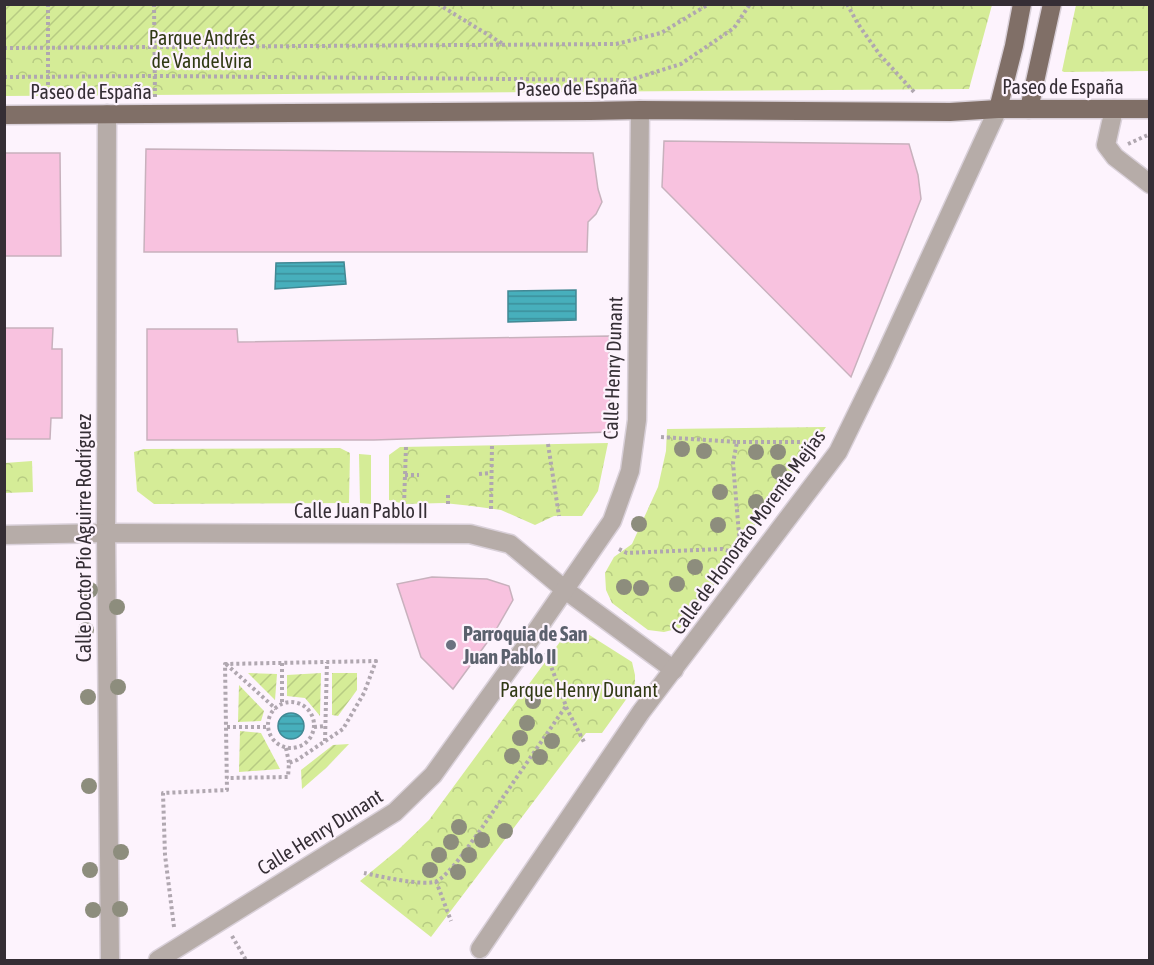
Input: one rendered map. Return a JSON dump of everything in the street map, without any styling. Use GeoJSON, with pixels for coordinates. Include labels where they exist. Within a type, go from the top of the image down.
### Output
{"type":"FeatureCollection","features":[{"type":"Feature","properties":{"kind":"main road"},"geometry":{"type":"LineString","coordinates":[[998,109],[1022,4]]}},
{"type":"Feature","properties":{"kind":"main road"},"geometry":{"type":"LineString","coordinates":[[1029,109],[1052,4]]}},
{"type":"Feature","properties":{"kind":"main road","name":"Paseo de España"},"geometry":{"type":"LineString","coordinates":[[4,115],[640,110],[950,112],[998,109],[1149,108]]}},
{"type":"Feature","properties":{"kind":"street","name":"Calle de Honorato Morente Mejías"},"geometry":{"type":"LineString","coordinates":[[480,949],[641,712],[838,452],[890,345],[998,109]]}},
{"type":"Feature","properties":{"kind":"street"},"geometry":{"type":"LineString","coordinates":[[1114,109],[1106,145],[1115,157],[1149,184]]}},
{"type":"Feature","properties":{"kind":"street","name":"Calle Henry Dunant"},"geometry":{"type":"LineString","coordinates":[[158,960],[395,812],[432,775],[530,640],[612,521],[630,471],[637,420],[640,110]]}},
{"type":"Feature","properties":{"kind":"street","name":"Calle Doctor Pío Aguirre Rodríguez"},"geometry":{"type":"LineString","coordinates":[[107,114],[106,533],[110,960]]}},
{"type":"Feature","properties":{"kind":"street","name":"Calle Juan Pablo II"},"geometry":{"type":"LineString","coordinates":[[4,535],[470,534],[510,544],[564,589],[674,670]]}},
{"type":"Feature","properties":{"kind":"path"},"geometry":{"type":"LineString","coordinates":[[48,4],[48,115]]}},
{"type":"Feature","properties":{"kind":"path"},"geometry":{"type":"LineString","coordinates":[[154,4],[156,98]]}},
{"type":"Feature","properties":{"kind":"path"},"geometry":{"type":"LineString","coordinates":[[438,4],[503,44]]}},
{"type":"Feature","properties":{"kind":"path"},"geometry":{"type":"LineString","coordinates":[[4,48],[616,44],[661,33],[709,4]]}},
{"type":"Feature","properties":{"kind":"path"},"geometry":{"type":"LineString","coordinates":[[4,77],[630,80],[681,64],[734,28],[750,4]]}},
{"type":"Feature","properties":{"kind":"path"},"geometry":{"type":"LineString","coordinates":[[847,4],[880,55],[919,98]]}},
{"type":"Feature","properties":{"kind":"path"},"geometry":{"type":"LineString","coordinates":[[1127,144],[1149,134]]}},
{"type":"Feature","properties":{"kind":"path"},"geometry":{"type":"LineString","coordinates":[[661,437],[737,442],[823,442]]}},
{"type":"Feature","properties":{"kind":"path"},"geometry":{"type":"LineString","coordinates":[[619,549],[627,553],[722,549],[742,555],[733,463],[737,442]]}},
{"type":"Feature","properties":{"kind":"path"},"geometry":{"type":"LineString","coordinates":[[548,444],[559,516]]}},
{"type":"Feature","properties":{"kind":"path"},"geometry":{"type":"LineString","coordinates":[[491,509],[492,445]]}},
{"type":"Feature","properties":{"kind":"path"},"geometry":{"type":"LineString","coordinates":[[404,504],[406,447]]}},
{"type":"Feature","properties":{"kind":"path"},"geometry":{"type":"LineString","coordinates":[[479,474],[491,473]]}},
{"type":"Feature","properties":{"kind":"path"},"geometry":{"type":"LineString","coordinates":[[405,475],[419,475]]}},
{"type":"Feature","properties":{"kind":"path"},"geometry":{"type":"LineString","coordinates":[[448,495],[448,504]]}},
{"type":"Feature","properties":{"kind":"path"},"geometry":{"type":"LineString","coordinates":[[546,653],[566,706],[585,744]]}},
{"type":"Feature","properties":{"kind":"path"},"geometry":{"type":"LineString","coordinates":[[225,664],[376,661],[364,693],[343,729],[289,763]]}},
{"type":"Feature","properties":{"kind":"path"},"geometry":{"type":"LineString","coordinates":[[325,741],[327,662]]}},
{"type":"Feature","properties":{"kind":"path"},"geometry":{"type":"LineString","coordinates":[[282,663],[282,705]]}},
{"type":"Feature","properties":{"kind":"path"},"geometry":{"type":"LineString","coordinates":[[225,664],[276,709]]}},
{"type":"Feature","properties":{"kind":"path"},"geometry":{"type":"LineString","coordinates":[[177,948],[165,855],[164,793],[228,790],[225,664]]}},
{"type":"Feature","properties":{"kind":"path"},"geometry":{"type":"LineString","coordinates":[[292,703],[306,708],[311,714],[314,726],[311,736],[301,746],[286,748],[274,740],[270,734],[269,719],[282,705],[292,703]]}},
{"type":"Feature","properties":{"kind":"path"},"geometry":{"type":"LineString","coordinates":[[364,873],[424,883],[436,881],[455,864],[566,706]]}},
{"type":"Feature","properties":{"kind":"path"},"geometry":{"type":"LineString","coordinates":[[314,726],[326,726]]}},
{"type":"Feature","properties":{"kind":"path"},"geometry":{"type":"LineString","coordinates":[[226,728],[269,727]]}},
{"type":"Feature","properties":{"kind":"path"},"geometry":{"type":"LineString","coordinates":[[227,777],[288,777],[289,763],[286,748]]}},
{"type":"Feature","properties":{"kind":"path"},"geometry":{"type":"LineString","coordinates":[[436,881],[451,921]]}},
{"type":"Feature","properties":{"kind":"path"},"geometry":{"type":"LineString","coordinates":[[223,919],[246,960]]}},
{"type":"Feature","properties":{"kind":"green space","name":"Parque Andrés de Vandelvira"},"geometry":{"type":"Polygon","coordinates":[[[4,5],[992,5],[969,89],[5,96],[4,5]]]}},
{"type":"Feature","properties":{"kind":"green space"},"geometry":{"type":"Polygon","coordinates":[[[4,5],[438,5],[503,44],[5,48],[4,5]]]}},
{"type":"Feature","properties":{"kind":"green space"},"geometry":{"type":"Polygon","coordinates":[[[1076,5],[1149,5],[1149,71],[1062,71],[1076,5]]]}},
{"type":"Feature","properties":{"kind":"green space","name":"Parque Henry Dunant"},"geometry":{"type":"Polygon","coordinates":[[[826,427],[729,564],[680,628],[664,632],[648,630],[612,603],[606,590],[605,573],[614,557],[632,544],[658,487],[666,451],[667,429],[826,427]]]}},
{"type":"Feature","properties":{"kind":"green space"},"geometry":{"type":"Polygon","coordinates":[[[608,443],[598,491],[582,516],[554,516],[535,525],[501,510],[444,503],[404,504],[389,500],[389,455],[400,447],[608,443]]]}},
{"type":"Feature","properties":{"kind":"green space"},"geometry":{"type":"Polygon","coordinates":[[[340,448],[350,453],[349,503],[154,504],[137,491],[134,452],[144,449],[340,448]]]}},
{"type":"Feature","properties":{"kind":"green space"},"geometry":{"type":"Polygon","coordinates":[[[359,454],[371,455],[371,504],[360,503],[359,454]]]}},
{"type":"Feature","properties":{"kind":"green space"},"geometry":{"type":"Polygon","coordinates":[[[32,461],[33,492],[5,493],[5,463],[32,461]]]}},
{"type":"Feature","properties":{"kind":"green space","name":"Parque Henry Dunant"},"geometry":{"type":"Polygon","coordinates":[[[580,629],[632,662],[635,687],[602,733],[586,733],[431,937],[360,881],[429,820],[565,635],[580,629]]]}},
{"type":"Feature","properties":{"kind":"green space"},"geometry":{"type":"Polygon","coordinates":[[[248,673],[277,674],[275,700],[248,673]]]}},
{"type":"Feature","properties":{"kind":"green space"},"geometry":{"type":"Polygon","coordinates":[[[321,673],[320,716],[305,698],[287,696],[287,675],[321,673]]]}},
{"type":"Feature","properties":{"kind":"green space"},"geometry":{"type":"Polygon","coordinates":[[[332,673],[357,673],[357,690],[338,716],[332,715],[332,673]]]}},
{"type":"Feature","properties":{"kind":"green space"},"geometry":{"type":"Polygon","coordinates":[[[239,685],[264,711],[261,721],[238,722],[239,685]]]}},
{"type":"Feature","properties":{"kind":"green space"},"geometry":{"type":"Polygon","coordinates":[[[240,731],[261,733],[280,769],[239,772],[240,731]]]}},
{"type":"Feature","properties":{"kind":"green space"},"geometry":{"type":"Polygon","coordinates":[[[349,744],[302,789],[301,770],[333,745],[349,744]]]}},
{"type":"Feature","properties":{"kind":"water"},"geometry":{"type":"Polygon","coordinates":[[[344,262],[346,284],[275,289],[276,263],[344,262]]]}},
{"type":"Feature","properties":{"kind":"water"},"geometry":{"type":"Polygon","coordinates":[[[576,290],[576,320],[508,322],[508,291],[576,290]]]}},
{"type":"Feature","properties":{"kind":"water"},"geometry":{"type":"Polygon","coordinates":[[[291,713],[300,717],[304,726],[300,735],[291,739],[282,735],[278,726],[282,717],[291,713]]]}},
{"type":"Feature","properties":{"kind":"building"},"geometry":{"type":"Polygon","coordinates":[[[664,141],[909,144],[918,175],[921,199],[851,377],[662,187],[664,141]]]}},
{"type":"Feature","properties":{"kind":"building"},"geometry":{"type":"Polygon","coordinates":[[[146,149],[593,153],[602,202],[596,214],[588,222],[587,252],[144,252],[146,149]]]}},
{"type":"Feature","properties":{"kind":"building"},"geometry":{"type":"Polygon","coordinates":[[[4,153],[60,153],[61,256],[4,256],[4,153]]]}},
{"type":"Feature","properties":{"kind":"building"},"geometry":{"type":"Polygon","coordinates":[[[4,328],[53,328],[52,349],[62,349],[62,418],[51,418],[50,439],[4,439],[4,328]]]}},
{"type":"Feature","properties":{"kind":"building"},"geometry":{"type":"Polygon","coordinates":[[[147,329],[237,329],[238,342],[609,336],[610,432],[374,440],[147,440],[147,329]]]}},
{"type":"Feature","properties":{"kind":"building","name":"Parroquia de San Juan Pablo II"},"geometry":{"type":"Polygon","coordinates":[[[432,577],[487,579],[509,586],[513,600],[494,633],[453,689],[421,657],[397,584],[432,577]]]}},
{"type":"Feature","properties":{"kind":"place","name":"Parroquia de San Juan Pablo II"},"geometry":{"type":"Point","coordinates":[451,645]}}]}
